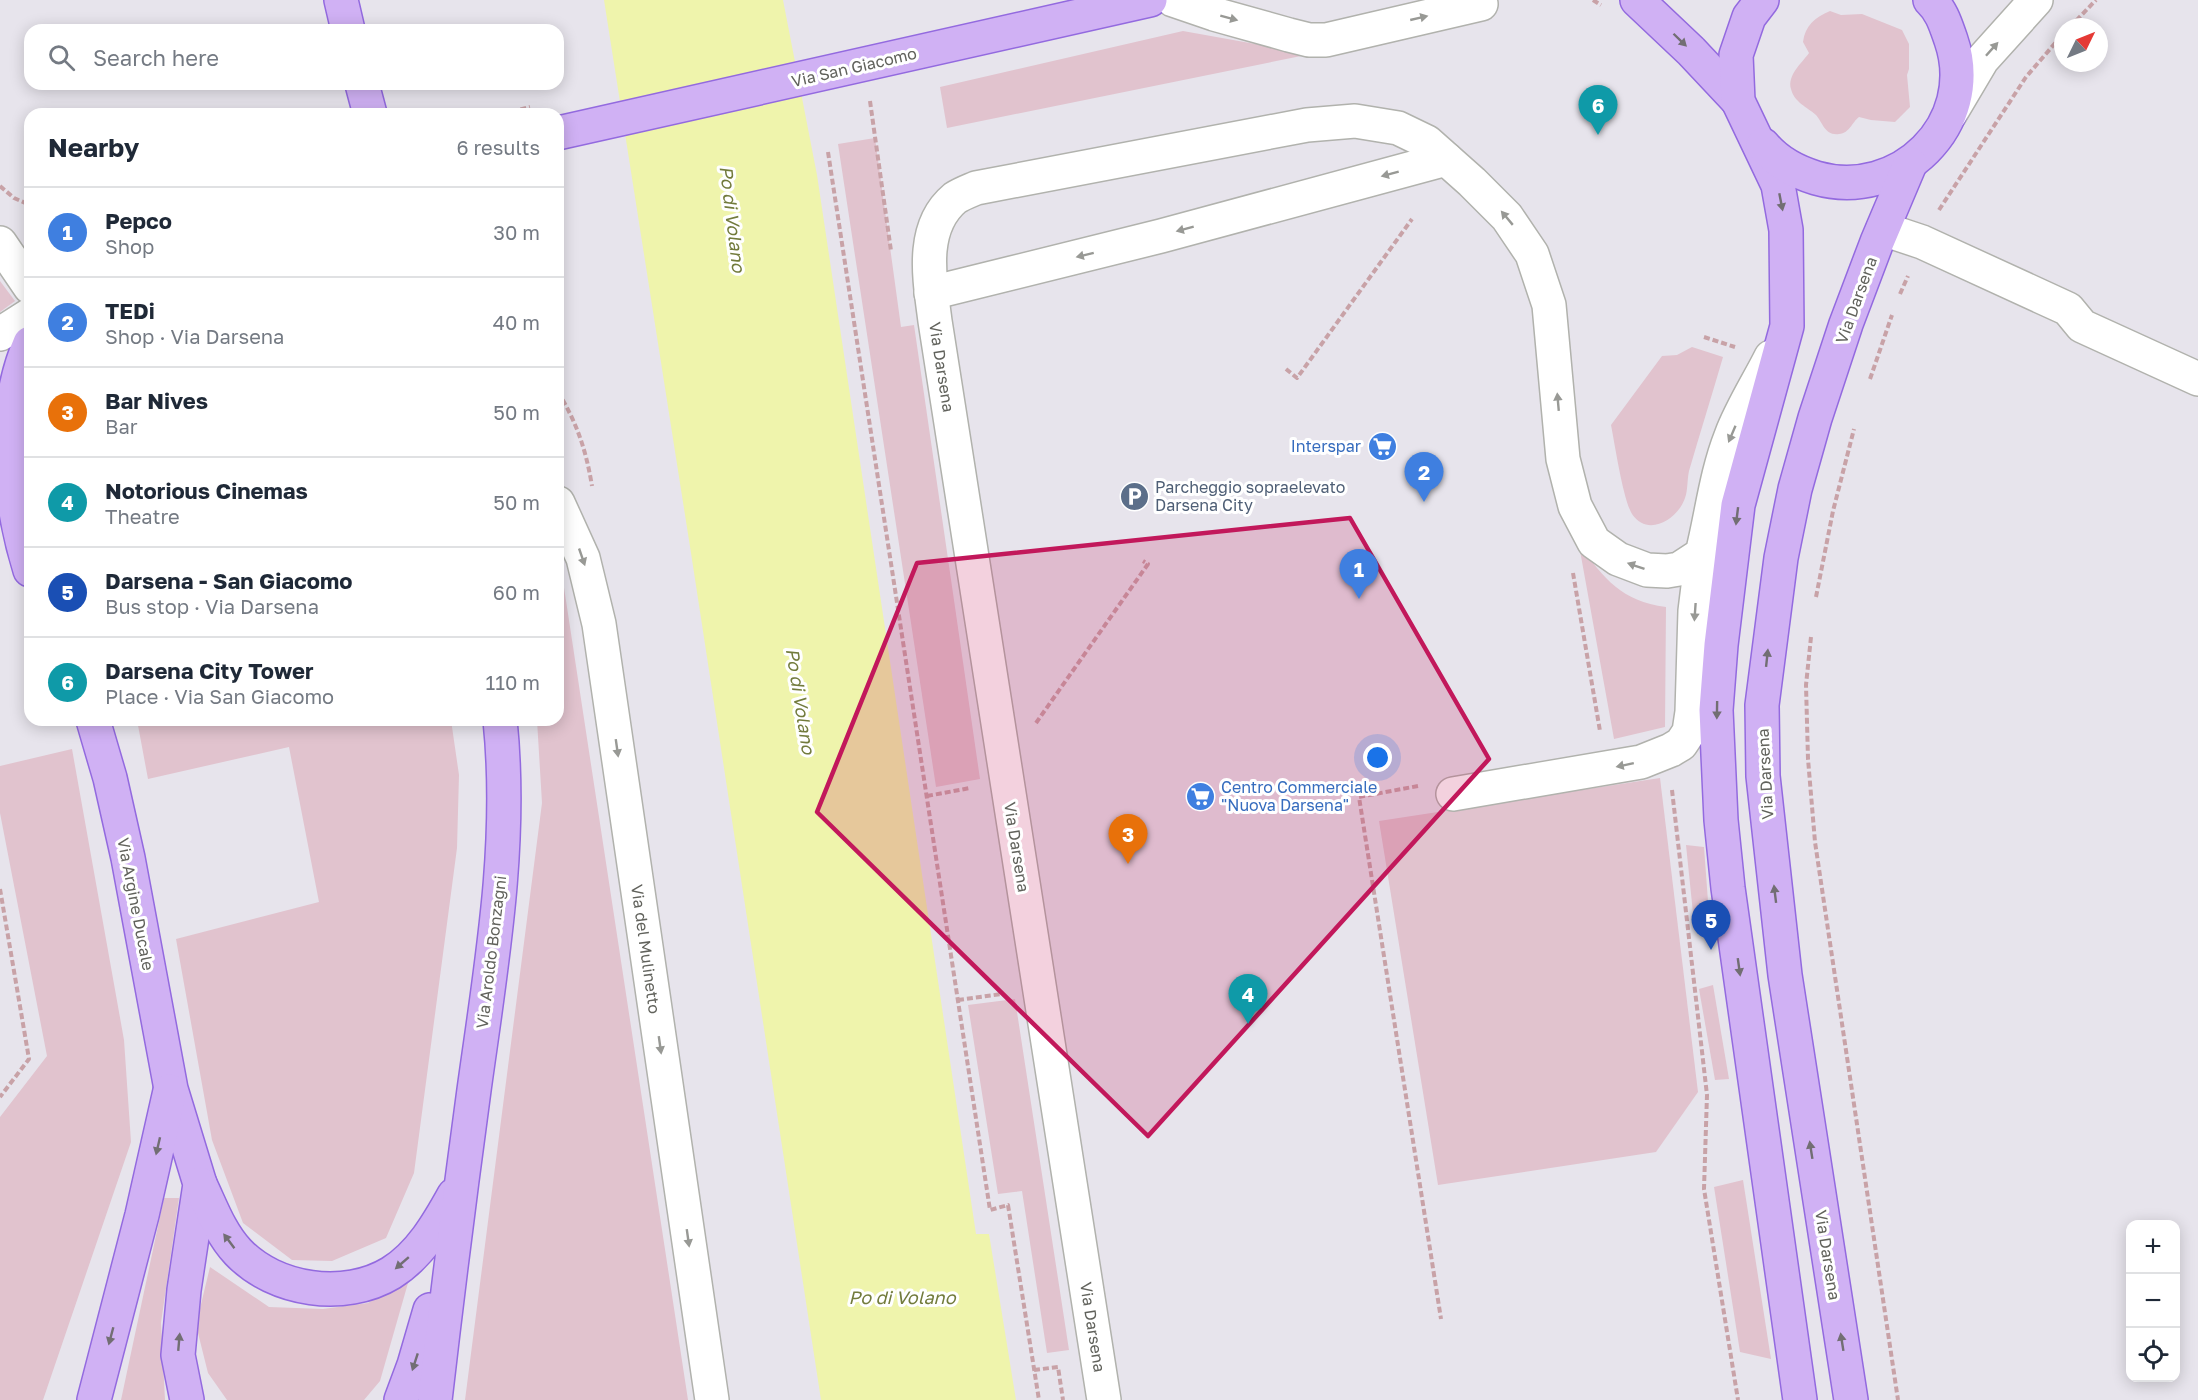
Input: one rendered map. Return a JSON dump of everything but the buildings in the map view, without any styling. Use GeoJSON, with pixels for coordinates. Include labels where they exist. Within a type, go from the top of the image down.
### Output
{"type":"FeatureCollection","features":[{"type":"Feature","properties":{"kind":"main road"},"geometry":{"type":"LineString","coordinates":[[341,0],[347,24]]}},
{"type":"Feature","properties":{"kind":"main road","name":"Via San Giacomo"},"geometry":{"type":"LineString","coordinates":[[564,132],[1150,0]]}},
{"type":"Feature","properties":{"kind":"main road"},"geometry":{"type":"LineString","coordinates":[[1637,0],[1691,51],[1744,115],[1778,185],[1786,230],[1787,326],[1738,505],[1716,710],[1721,820],[1728,888],[1800,1400]]}},
{"type":"Feature","properties":{"kind":"main road"},"geometry":{"type":"LineString","coordinates":[[1744,115],[1736,55],[1749,17],[1762,0]]}},
{"type":"Feature","properties":{"kind":"main road","name":"Via Darsena"},"geometry":{"type":"LineString","coordinates":[[1744,115],[1770,153],[1797,173],[1834,183],[1877,180],[1910,164],[1933,143],[1949,115],[1957,85],[1956,55],[1944,19],[1930,0]]}},
{"type":"Feature","properties":{"kind":"main road"},"geometry":{"type":"LineString","coordinates":[[363,90],[368,108]]}},
{"type":"Feature","properties":{"kind":"main road","name":"Via Darsena"},"geometry":{"type":"LineString","coordinates":[[1851,1400],[1785,975],[1763,776],[1762,705],[1781,558],[1795,489],[1815,418],[1846,324],[1910,164]]}},
{"type":"Feature","properties":{"kind":"main road"},"geometry":{"type":"LineString","coordinates":[[24,358],[15,380],[9,473],[24,549]]}},
{"type":"Feature","properties":{"kind":"main road","name":"Via Argine Ducale"},"geometry":{"type":"LineString","coordinates":[[95,726],[110,778],[128,858],[171,1089],[200,1184],[184,1290],[178,1355],[187,1400]]}},
{"type":"Feature","properties":{"kind":"main road","name":"Via Aroldo Bonzagni"},"geometry":{"type":"LineString","coordinates":[[435,1400],[461,1183],[495,940],[503,832],[504,778],[500,726]]}},
{"type":"Feature","properties":{"kind":"main road","name":"Via Argine Ducale"},"geometry":{"type":"LineString","coordinates":[[94,1400],[142,1215],[171,1089]]}},
{"type":"Feature","properties":{"kind":"main road","name":"Via Aroldo Bonzagni"},"geometry":{"type":"LineString","coordinates":[[200,1184],[224,1236],[239,1253],[260,1270],[279,1279],[304,1287],[328,1289],[371,1282],[392,1272],[429,1238],[461,1183]]}},
{"type":"Feature","properties":{"kind":"main road","name":"Via Aroldo Bonzagni"},"geometry":{"type":"LineString","coordinates":[[401,1400],[427,1323],[461,1183]]}},
{"type":"Feature","properties":{"kind":"street"},"geometry":{"type":"LineString","coordinates":[[1173,0],[1214,14],[1309,40],[1326,40],[1481,4]]}},
{"type":"Feature","properties":{"kind":"street"},"geometry":{"type":"LineString","coordinates":[[1949,115],[1982,60],[2037,0]]}},
{"type":"Feature","properties":{"kind":"street","name":"Via Darsena"},"geometry":{"type":"LineString","coordinates":[[1104,1400],[993,777],[932,293],[929,262],[936,223],[956,198],[976,188],[1307,125],[1356,121],[1398,128],[1427,142],[1446,159],[1507,217],[1532,254],[1549,305],[1563,459],[1575,506],[1594,542],[1618,559],[1647,570],[1679,569],[1701,554]]}},
{"type":"Feature","properties":{"kind":"street"},"geometry":{"type":"LineString","coordinates":[[932,293],[1161,236],[1446,159]]}},
{"type":"Feature","properties":{"kind":"street"},"geometry":{"type":"LineString","coordinates":[[1883,229],[1922,242],[2068,309],[2082,326],[2198,379]]}},
{"type":"Feature","properties":{"kind":"street"},"geometry":{"type":"LineString","coordinates":[[0,243],[24,278]]}},
{"type":"Feature","properties":{"kind":"street"},"geometry":{"type":"LineString","coordinates":[[0,333],[24,319]]}},
{"type":"Feature","properties":{"kind":"street"},"geometry":{"type":"LineString","coordinates":[[1441,789],[1641,762],[1681,744],[1689,732],[1692,712],[1695,611],[1701,554],[1715,486],[1731,435],[1787,326]]}},
{"type":"Feature","properties":{"kind":"street"},"geometry":{"type":"LineString","coordinates":[[0,506],[21,539]]}},
{"type":"Feature","properties":{"kind":"street","name":"Via del Mulinetto"},"geometry":{"type":"LineString","coordinates":[[564,516],[583,558],[598,624],[712,1400]]}},
{"type":"Feature","properties":{"kind":"street"},"geometry":{"type":"LineString","coordinates":[[1781,1400],[1795,1361]]}},
{"type":"Feature","properties":{"kind":"path"},"geometry":{"type":"LineString","coordinates":[[1593,0],[1603,6]]}},
{"type":"Feature","properties":{"kind":"path"},"geometry":{"type":"LineString","coordinates":[[2079,18],[2096,0]]}},
{"type":"Feature","properties":{"kind":"path"},"geometry":{"type":"LineString","coordinates":[[1896,303],[1928,226],[2026,77],[2054,44]]}},
{"type":"Feature","properties":{"kind":"path"},"geometry":{"type":"LineString","coordinates":[[869,92],[892,257]]}},
{"type":"Feature","properties":{"kind":"path"},"geometry":{"type":"LineString","coordinates":[[828,152],[990,1210],[1008,1205],[1039,1400]]}},
{"type":"Feature","properties":{"kind":"path"},"geometry":{"type":"LineString","coordinates":[[0,186],[24,202]]}},
{"type":"Feature","properties":{"kind":"path"},"geometry":{"type":"LineString","coordinates":[[1286,369],[1297,378],[1412,219]]}},
{"type":"Feature","properties":{"kind":"path"},"geometry":{"type":"LineString","coordinates":[[1866,390],[1893,314]]}},
{"type":"Feature","properties":{"kind":"path"},"geometry":{"type":"LineString","coordinates":[[1704,337],[1737,348]]}},
{"type":"Feature","properties":{"kind":"path"},"geometry":{"type":"LineString","coordinates":[[1816,600],[1833,511],[1855,422]]}},
{"type":"Feature","properties":{"kind":"path"},"geometry":{"type":"LineString","coordinates":[[927,796],[993,777],[1148,564],[1143,561]]}},
{"type":"Feature","properties":{"kind":"path"},"geometry":{"type":"LineString","coordinates":[[1573,572],[1602,741]]}},
{"type":"Feature","properties":{"kind":"path"},"geometry":{"type":"LineString","coordinates":[[1812,632],[1806,686],[1808,759],[1815,842],[1898,1400]]}},
{"type":"Feature","properties":{"kind":"path"},"geometry":{"type":"LineString","coordinates":[[1441,789],[1359,797],[1441,1319]]}},
{"type":"Feature","properties":{"kind":"path"},"geometry":{"type":"LineString","coordinates":[[0,889],[29,1059],[0,1097]]}},
{"type":"Feature","properties":{"kind":"path"},"geometry":{"type":"LineString","coordinates":[[958,1000],[1013,992]]}},
{"type":"Feature","properties":{"kind":"path"},"geometry":{"type":"LineString","coordinates":[[1034,1370],[1058,1367],[1063,1400]]}},
{"type":"Feature","properties":{"kind":"highlighted area"},"geometry":{"type":"Polygon","coordinates":[[[1350,518],[1489,759],[1148,1136],[817,812],[917,563],[1350,518]]]}},
{"type":"Feature","properties":{"kind":"shaded area"},"geometry":{"type":"Polygon","coordinates":[[[1830,11],[1841,15],[1862,14],[1902,30],[1909,44],[1907,75],[1910,107],[1895,122],[1859,117],[1846,132],[1830,133],[1816,115],[1793,94],[1791,79],[1809,53],[1803,42],[1806,31],[1815,19],[1830,11]]]}},
{"type":"Feature","properties":{"kind":"shaded area"},"geometry":{"type":"Polygon","coordinates":[[[1183,31],[1311,54],[947,128],[940,87],[1183,31]]]}},
{"type":"Feature","properties":{"kind":"shaded area"},"geometry":{"type":"Polygon","coordinates":[[[875,138],[901,327],[914,325],[980,779],[936,787],[838,144],[875,138]]]}},
{"type":"Feature","properties":{"kind":"shaded area"},"geometry":{"type":"Polygon","coordinates":[[[0,281],[15,301],[0,312],[0,281]]]}},
{"type":"Feature","properties":{"kind":"shaded area"},"geometry":{"type":"Polygon","coordinates":[[[1692,347],[1723,357],[1689,471],[1685,498],[1676,513],[1669,519],[1662,523],[1646,525],[1632,514],[1629,507],[1622,485],[1611,425],[1662,356],[1677,355],[1692,347]]]}},
{"type":"Feature","properties":{"kind":"shaded area"},"geometry":{"type":"Polygon","coordinates":[[[1579,545],[1606,578],[1626,594],[1637,600],[1666,607],[1665,727],[1614,739],[1579,545]]]}},
{"type":"Feature","properties":{"kind":"shaded area"},"geometry":{"type":"Polygon","coordinates":[[[564,588],[688,1400],[465,1400],[542,803],[537,726],[564,726],[564,588]]]}},
{"type":"Feature","properties":{"kind":"shaded area"},"geometry":{"type":"Polygon","coordinates":[[[138,726],[452,726],[459,775],[457,848],[414,1173],[386,1238],[332,1261],[292,1260],[243,1223],[212,1140],[176,939],[319,902],[289,747],[148,779],[138,726]]]}},
{"type":"Feature","properties":{"kind":"shaded area"},"geometry":{"type":"Polygon","coordinates":[[[72,749],[124,1040],[131,1142],[43,1400],[0,1400],[0,1117],[47,1056],[0,813],[0,766],[72,749]]]}},
{"type":"Feature","properties":{"kind":"shaded area"},"geometry":{"type":"Polygon","coordinates":[[[1660,778],[1698,1092],[1656,1152],[1438,1185],[1379,821],[1660,778]]]}},
{"type":"Feature","properties":{"kind":"shaded area"},"geometry":{"type":"Polygon","coordinates":[[[1686,845],[1704,847],[1709,915],[1693,913],[1686,845]]]}},
{"type":"Feature","properties":{"kind":"shaded area"},"geometry":{"type":"Polygon","coordinates":[[[1713,985],[1729,1079],[1715,1080],[1699,989],[1713,985]]]}},
{"type":"Feature","properties":{"kind":"shaded area"},"geometry":{"type":"Polygon","coordinates":[[[1015,999],[1069,1350],[1047,1353],[1022,1191],[998,1194],[968,1005],[1015,999]]]}},
{"type":"Feature","properties":{"kind":"shaded area"},"geometry":{"type":"Polygon","coordinates":[[[1743,1180],[1771,1359],[1740,1352],[1714,1187],[1743,1180]]]}},
{"type":"Feature","properties":{"kind":"shaded area"},"geometry":{"type":"Polygon","coordinates":[[[164,1198],[179,1198],[161,1323],[165,1400],[121,1400],[164,1198]]]}},
{"type":"Feature","properties":{"kind":"shaded area"},"geometry":{"type":"Polygon","coordinates":[[[210,1267],[269,1307],[323,1309],[368,1303],[410,1276],[380,1381],[364,1400],[227,1400],[208,1373],[196,1325],[210,1267]]]}},
{"type":"Feature","properties":{"kind":"water","name":"Po di Volano"},"geometry":{"type":"Polygon","coordinates":[[[604,0],[783,0],[817,175],[976,1234],[989,1234],[1016,1400],[821,1400],[604,0]]]}},
{"type":"Feature","properties":{"kind":"place","name":"Darsena City Tower"},"geometry":{"type":"Point","coordinates":[1598,135]}},
{"type":"Feature","properties":{"kind":"place","name":"Interspar"},"geometry":{"type":"Point","coordinates":[1382,446]}},
{"type":"Feature","properties":{"kind":"place","name":"Parcheggio sopraelevato Darsena City"},"geometry":{"type":"Point","coordinates":[1134,496]}},
{"type":"Feature","properties":{"kind":"place","name":"TEDi"},"geometry":{"type":"Point","coordinates":[1424,502]}},
{"type":"Feature","properties":{"kind":"place","name":"Pepco"},"geometry":{"type":"Point","coordinates":[1359,599]}},
{"type":"Feature","properties":{"kind":"place","name":"Centro Commerciale \"Nuova Darsena\""},"geometry":{"type":"Point","coordinates":[1200,796]}},
{"type":"Feature","properties":{"kind":"place","name":"Bar Nives"},"geometry":{"type":"Point","coordinates":[1128,864]}},
{"type":"Feature","properties":{"kind":"place","name":"Darsena - San Giacomo"},"geometry":{"type":"Point","coordinates":[1711,950]}},
{"type":"Feature","properties":{"kind":"place","name":"Notorious Cinemas"},"geometry":{"type":"Point","coordinates":[1248,1024]}}]}
